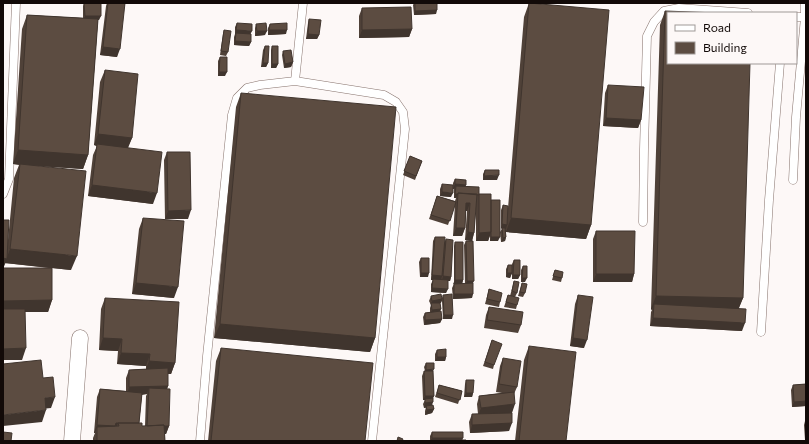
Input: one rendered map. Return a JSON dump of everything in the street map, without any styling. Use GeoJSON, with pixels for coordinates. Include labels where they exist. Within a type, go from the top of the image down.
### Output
{"type":"FeatureCollection","features":[{"type":"Feature","properties":{"kind":"street"},"geometry":{"type":"LineString","coordinates":[[72,441],[80,338]]}},
{"type":"Feature","properties":{"kind":"lane"},"geometry":{"type":"LineString","coordinates":[[3,194],[9,179],[16,3]]}},
{"type":"Feature","properties":{"kind":"lane"},"geometry":{"type":"LineString","coordinates":[[295,81],[303,3]]}},
{"type":"Feature","properties":{"kind":"lane"},"geometry":{"type":"LineString","coordinates":[[793,180],[796,118],[805,3]]}},
{"type":"Feature","properties":{"kind":"lane"},"geometry":{"type":"LineString","coordinates":[[643,222],[647,36],[654,22],[664,11],[679,8],[734,12]]}},
{"type":"Feature","properties":{"kind":"lane"},"geometry":{"type":"LineString","coordinates":[[761,332],[769,200],[780,64]]}},
{"type":"Feature","properties":{"kind":"lane"},"geometry":{"type":"LineString","coordinates":[[200,441],[207,356],[232,115],[237,98],[247,88],[295,81],[384,95],[396,102],[403,112],[405,129],[372,441]]}},
{"type":"Feature","properties":{"kind":"building"},"geometry":{"type":"Polygon","coordinates":[[[84,3],[101,3],[101,16],[85,16],[84,3]]]}},
{"type":"Feature","properties":{"kind":"building"},"geometry":{"type":"Polygon","coordinates":[[[108,3],[125,3],[120,49],[103,47],[108,3]]]}},
{"type":"Feature","properties":{"kind":"building"},"geometry":{"type":"Polygon","coordinates":[[[415,3],[437,3],[437,10],[415,11],[415,3]]]}},
{"type":"Feature","properties":{"kind":"building"},"geometry":{"type":"Polygon","coordinates":[[[529,3],[609,10],[591,225],[511,218],[529,3]]]}},
{"type":"Feature","properties":{"kind":"building"},"geometry":{"type":"Polygon","coordinates":[[[411,7],[412,29],[362,30],[362,8],[411,7]]]}},
{"type":"Feature","properties":{"kind":"building"},"geometry":{"type":"Polygon","coordinates":[[[665,11],[692,12],[667,12],[667,64],[750,64],[743,298],[656,296],[665,11]]]}},
{"type":"Feature","properties":{"kind":"building"},"geometry":{"type":"Polygon","coordinates":[[[27,15],[98,19],[88,155],[18,150],[27,15]]]}},
{"type":"Feature","properties":{"kind":"building"},"geometry":{"type":"Polygon","coordinates":[[[309,19],[321,20],[319,35],[308,34],[309,19]]]}},
{"type":"Feature","properties":{"kind":"building"},"geometry":{"type":"Polygon","coordinates":[[[237,23],[252,24],[252,31],[236,30],[237,23]]]}},
{"type":"Feature","properties":{"kind":"building"},"geometry":{"type":"Polygon","coordinates":[[[266,23],[267,31],[257,31],[256,24],[266,23]]]}},
{"type":"Feature","properties":{"kind":"building"},"geometry":{"type":"Polygon","coordinates":[[[287,23],[287,30],[269,30],[270,24],[287,23]]]}},
{"type":"Feature","properties":{"kind":"building"},"geometry":{"type":"Polygon","coordinates":[[[224,30],[231,31],[228,52],[221,51],[224,30]]]}},
{"type":"Feature","properties":{"kind":"building"},"geometry":{"type":"Polygon","coordinates":[[[236,33],[251,34],[251,42],[235,41],[236,33]]]}},
{"type":"Feature","properties":{"kind":"building"},"geometry":{"type":"Polygon","coordinates":[[[265,46],[269,46],[268,63],[263,63],[265,46]]]}},
{"type":"Feature","properties":{"kind":"building"},"geometry":{"type":"Polygon","coordinates":[[[272,46],[278,46],[278,64],[272,64],[272,46]]]}},
{"type":"Feature","properties":{"kind":"building"},"geometry":{"type":"Polygon","coordinates":[[[291,50],[293,62],[285,64],[283,51],[291,50]]]}},
{"type":"Feature","properties":{"kind":"building"},"geometry":{"type":"Polygon","coordinates":[[[220,57],[227,57],[227,72],[219,72],[220,57]]]}},
{"type":"Feature","properties":{"kind":"building"},"geometry":{"type":"Polygon","coordinates":[[[105,70],[138,74],[132,138],[98,134],[105,70]]]}},
{"type":"Feature","properties":{"kind":"building"},"geometry":{"type":"Polygon","coordinates":[[[608,85],[644,87],[641,120],[606,118],[608,85]]]}},
{"type":"Feature","properties":{"kind":"building"},"geometry":{"type":"Polygon","coordinates":[[[241,93],[396,107],[375,338],[220,324],[241,93]]]}},
{"type":"Feature","properties":{"kind":"building"},"geometry":{"type":"Polygon","coordinates":[[[97,144],[162,152],[157,193],[92,185],[97,144]]]}},
{"type":"Feature","properties":{"kind":"building"},"geometry":{"type":"Polygon","coordinates":[[[167,152],[190,152],[191,210],[168,211],[167,152]]]}},
{"type":"Feature","properties":{"kind":"building"},"geometry":{"type":"Polygon","coordinates":[[[410,156],[422,161],[416,176],[404,171],[410,156]]]}},
{"type":"Feature","properties":{"kind":"building"},"geometry":{"type":"Polygon","coordinates":[[[20,164],[86,171],[77,256],[10,249],[20,164]]]}},
{"type":"Feature","properties":{"kind":"building"},"geometry":{"type":"Polygon","coordinates":[[[485,170],[499,170],[499,175],[484,176],[485,170]]]}},
{"type":"Feature","properties":{"kind":"building"},"geometry":{"type":"Polygon","coordinates":[[[455,179],[466,180],[466,185],[455,184],[455,179]]]}},
{"type":"Feature","properties":{"kind":"building"},"geometry":{"type":"Polygon","coordinates":[[[442,184],[453,185],[453,193],[442,192],[442,184]]]}},
{"type":"Feature","properties":{"kind":"building"},"geometry":{"type":"Polygon","coordinates":[[[456,186],[479,187],[479,195],[455,194],[456,186]]]}},
{"type":"Feature","properties":{"kind":"building"},"geometry":{"type":"Polygon","coordinates":[[[458,193],[477,194],[474,233],[468,232],[470,203],[466,203],[465,228],[456,228],[458,193]]]}},
{"type":"Feature","properties":{"kind":"building"},"geometry":{"type":"Polygon","coordinates":[[[479,194],[491,194],[491,232],[479,233],[479,194]]]}},
{"type":"Feature","properties":{"kind":"building"},"geometry":{"type":"Polygon","coordinates":[[[437,196],[456,202],[450,221],[431,215],[437,196]]]}},
{"type":"Feature","properties":{"kind":"building"},"geometry":{"type":"Polygon","coordinates":[[[491,200],[500,200],[500,237],[491,237],[491,200]]]}},
{"type":"Feature","properties":{"kind":"building"},"geometry":{"type":"Polygon","coordinates":[[[503,205],[508,206],[507,225],[502,224],[503,205]]]}},
{"type":"Feature","properties":{"kind":"building"},"geometry":{"type":"Polygon","coordinates":[[[143,218],[184,221],[178,287],[136,283],[143,218]]]}},
{"type":"Feature","properties":{"kind":"building"},"geometry":{"type":"Polygon","coordinates":[[[3,220],[9,220],[7,259],[3,258],[3,220]]]}},
{"type":"Feature","properties":{"kind":"building"},"geometry":{"type":"Polygon","coordinates":[[[502,228],[505,228],[506,237],[503,238],[502,228]]]}},
{"type":"Feature","properties":{"kind":"building"},"geometry":{"type":"Polygon","coordinates":[[[596,231],[635,231],[634,274],[596,274],[596,231]]]}},
{"type":"Feature","properties":{"kind":"building"},"geometry":{"type":"Polygon","coordinates":[[[435,237],[445,237],[442,276],[432,275],[435,237]]]}},
{"type":"Feature","properties":{"kind":"building"},"geometry":{"type":"Polygon","coordinates":[[[446,239],[453,240],[451,277],[443,276],[446,239]]]}},
{"type":"Feature","properties":{"kind":"building"},"geometry":{"type":"Polygon","coordinates":[[[466,241],[473,241],[474,281],[467,281],[466,241]]]}},
{"type":"Feature","properties":{"kind":"building"},"geometry":{"type":"Polygon","coordinates":[[[455,242],[463,242],[463,280],[455,280],[455,242]]]}},
{"type":"Feature","properties":{"kind":"building"},"geometry":{"type":"Polygon","coordinates":[[[421,258],[429,258],[429,273],[421,273],[421,258]]]}},
{"type":"Feature","properties":{"kind":"building"},"geometry":{"type":"Polygon","coordinates":[[[514,260],[520,260],[520,275],[513,275],[514,260]]]}},
{"type":"Feature","properties":{"kind":"building"},"geometry":{"type":"Polygon","coordinates":[[[508,265],[512,265],[512,273],[507,273],[508,265]]]}},
{"type":"Feature","properties":{"kind":"building"},"geometry":{"type":"Polygon","coordinates":[[[523,266],[527,266],[527,278],[522,278],[523,266]]]}},
{"type":"Feature","properties":{"kind":"building"},"geometry":{"type":"Polygon","coordinates":[[[3,268],[52,268],[52,300],[3,301],[3,268]]]}},
{"type":"Feature","properties":{"kind":"building"},"geometry":{"type":"Polygon","coordinates":[[[555,270],[563,272],[562,278],[553,276],[555,270]]]}},
{"type":"Feature","properties":{"kind":"building"},"geometry":{"type":"Polygon","coordinates":[[[433,279],[448,280],[448,289],[432,288],[433,279]]]}},
{"type":"Feature","properties":{"kind":"building"},"geometry":{"type":"Polygon","coordinates":[[[514,281],[519,282],[517,293],[512,291],[514,281]]]}},
{"type":"Feature","properties":{"kind":"building"},"geometry":{"type":"Polygon","coordinates":[[[473,283],[473,294],[454,294],[454,284],[473,283]]]}},
{"type":"Feature","properties":{"kind":"building"},"geometry":{"type":"Polygon","coordinates":[[[522,283],[527,284],[525,293],[520,292],[522,283]]]}},
{"type":"Feature","properties":{"kind":"building"},"geometry":{"type":"Polygon","coordinates":[[[489,289],[502,293],[500,302],[487,299],[489,289]]]}},
{"type":"Feature","properties":{"kind":"building"},"geometry":{"type":"Polygon","coordinates":[[[441,294],[442,299],[432,301],[431,296],[441,294]]]}},
{"type":"Feature","properties":{"kind":"building"},"geometry":{"type":"Polygon","coordinates":[[[452,294],[453,315],[444,315],[443,295],[452,294]]]}},
{"type":"Feature","properties":{"kind":"building"},"geometry":{"type":"Polygon","coordinates":[[[508,295],[519,298],[517,305],[506,302],[508,295]]]}},
{"type":"Feature","properties":{"kind":"building"},"geometry":{"type":"Polygon","coordinates":[[[578,295],[593,297],[587,340],[573,338],[578,295]]]}},
{"type":"Feature","properties":{"kind":"building"},"geometry":{"type":"Polygon","coordinates":[[[105,298],[179,302],[175,363],[149,361],[150,354],[121,353],[122,339],[103,338],[105,298]]]}},
{"type":"Feature","properties":{"kind":"building"},"geometry":{"type":"Polygon","coordinates":[[[431,303],[440,303],[441,309],[432,310],[431,303]]]}},
{"type":"Feature","properties":{"kind":"building"},"geometry":{"type":"Polygon","coordinates":[[[654,304],[746,309],[745,323],[653,318],[654,304]]]}},
{"type":"Feature","properties":{"kind":"building"},"geometry":{"type":"Polygon","coordinates":[[[489,307],[523,312],[521,325],[487,320],[489,307]]]}},
{"type":"Feature","properties":{"kind":"building"},"geometry":{"type":"Polygon","coordinates":[[[3,309],[25,309],[26,348],[3,349],[3,309]]]}},
{"type":"Feature","properties":{"kind":"building"},"geometry":{"type":"Polygon","coordinates":[[[441,311],[442,319],[425,320],[425,313],[441,311]]]}},
{"type":"Feature","properties":{"kind":"building"},"geometry":{"type":"Polygon","coordinates":[[[492,340],[502,344],[494,365],[485,362],[492,340]]]}},
{"type":"Feature","properties":{"kind":"building"},"geometry":{"type":"Polygon","coordinates":[[[529,346],[576,352],[566,441],[519,441],[529,346]]]}},
{"type":"Feature","properties":{"kind":"building"},"geometry":{"type":"Polygon","coordinates":[[[221,348],[373,363],[365,441],[211,441],[221,348]]]}},
{"type":"Feature","properties":{"kind":"building"},"geometry":{"type":"Polygon","coordinates":[[[446,349],[446,357],[437,357],[437,350],[446,349]]]}},
{"type":"Feature","properties":{"kind":"building"},"geometry":{"type":"Polygon","coordinates":[[[503,358],[521,361],[517,387],[499,384],[503,358]]]}},
{"type":"Feature","properties":{"kind":"building"},"geometry":{"type":"Polygon","coordinates":[[[41,360],[43,378],[53,377],[55,397],[45,398],[46,410],[3,415],[3,364],[41,360]]]}},
{"type":"Feature","properties":{"kind":"building"},"geometry":{"type":"Polygon","coordinates":[[[426,363],[434,363],[434,369],[426,370],[426,363]]]}},
{"type":"Feature","properties":{"kind":"building"},"geometry":{"type":"Polygon","coordinates":[[[168,368],[168,386],[129,387],[129,370],[168,368]]]}},
{"type":"Feature","properties":{"kind":"building"},"geometry":{"type":"Polygon","coordinates":[[[424,371],[433,371],[434,396],[425,396],[424,371]]]}},
{"type":"Feature","properties":{"kind":"building"},"geometry":{"type":"Polygon","coordinates":[[[466,380],[474,380],[473,393],[466,393],[466,380]]]}},
{"type":"Feature","properties":{"kind":"building"},"geometry":{"type":"Polygon","coordinates":[[[806,384],[806,401],[794,402],[793,385],[806,384]]]}},
{"type":"Feature","properties":{"kind":"building"},"geometry":{"type":"Polygon","coordinates":[[[439,385],[462,391],[460,400],[437,393],[439,385]]]}},
{"type":"Feature","properties":{"kind":"building"},"geometry":{"type":"Polygon","coordinates":[[[149,388],[170,389],[169,426],[147,426],[149,388]]]}},
{"type":"Feature","properties":{"kind":"building"},"geometry":{"type":"Polygon","coordinates":[[[100,389],[142,393],[139,423],[116,423],[115,426],[97,425],[100,389]]]}},
{"type":"Feature","properties":{"kind":"building"},"geometry":{"type":"Polygon","coordinates":[[[514,392],[515,404],[481,408],[479,396],[514,392]]]}},
{"type":"Feature","properties":{"kind":"building"},"geometry":{"type":"Polygon","coordinates":[[[433,398],[433,402],[425,403],[425,399],[433,398]]]}},
{"type":"Feature","properties":{"kind":"building"},"geometry":{"type":"Polygon","coordinates":[[[433,405],[434,409],[427,410],[426,406],[433,405]]]}},
{"type":"Feature","properties":{"kind":"building"},"geometry":{"type":"Polygon","coordinates":[[[512,413],[512,423],[472,425],[472,414],[512,413]]]}},
{"type":"Feature","properties":{"kind":"building"},"geometry":{"type":"Polygon","coordinates":[[[118,423],[142,423],[142,426],[164,425],[165,441],[97,441],[97,427],[119,426],[118,423]]]}},
{"type":"Feature","properties":{"kind":"building"},"geometry":{"type":"Polygon","coordinates":[[[3,432],[12,433],[11,441],[3,441],[3,432]]]}},
{"type":"Feature","properties":{"kind":"building"},"geometry":{"type":"Polygon","coordinates":[[[432,432],[463,432],[463,438],[432,438],[432,432]]]}},
{"type":"Feature","properties":{"kind":"building"},"geometry":{"type":"Polygon","coordinates":[[[398,437],[403,439],[402,441],[397,441],[398,437]]]}},
{"type":"Feature","properties":{"kind":"building"},"geometry":{"type":"Polygon","coordinates":[[[466,440],[466,441],[431,441],[466,440]]]}}]}
